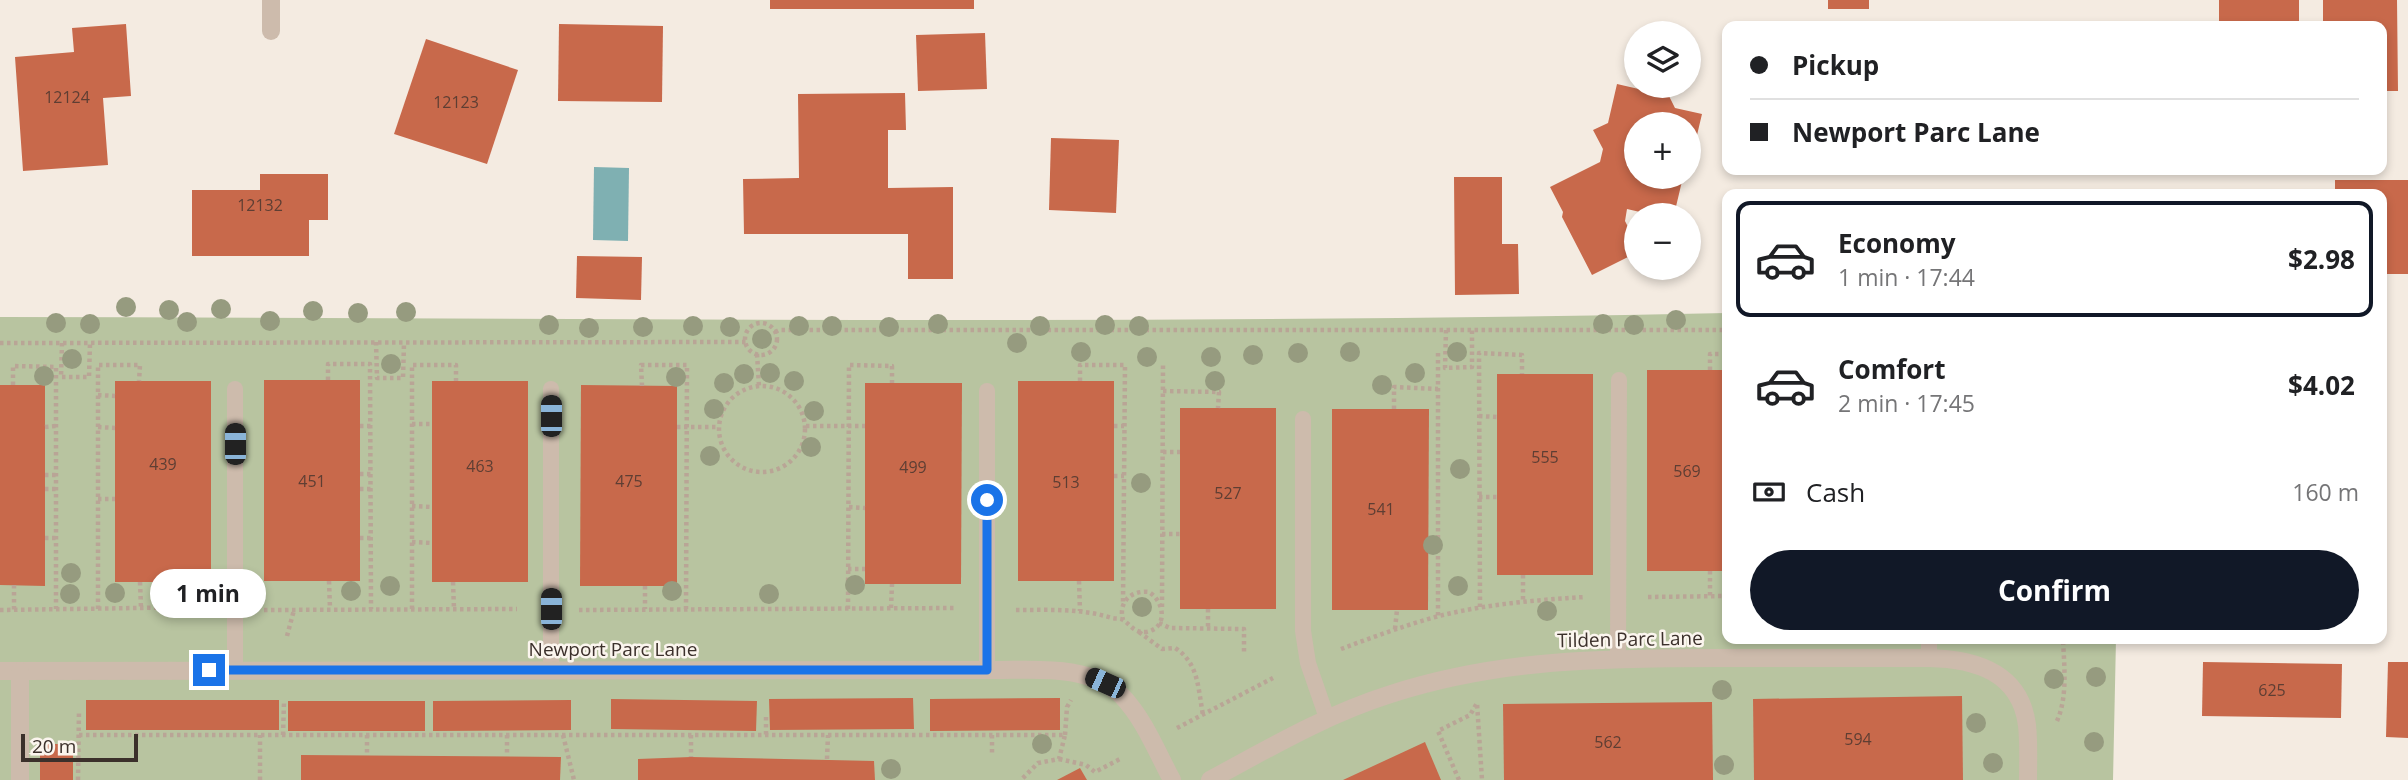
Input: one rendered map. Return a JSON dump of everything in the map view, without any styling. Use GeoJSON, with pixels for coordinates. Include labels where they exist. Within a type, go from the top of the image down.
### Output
{"type":"FeatureCollection","features":[{"type":"Feature","properties":{"kind":"street"},"geometry":{"type":"LineString","coordinates":[[271,0],[271,31]]}},
{"type":"Feature","properties":{"kind":"street","name":"Tilden Parc Lane"},"geometry":{"type":"LineString","coordinates":[[1210,780],[1327,718],[1391,694],[1460,675],[1532,663],[1618,658],[1929,658],[1973,663],[1993,672],[2017,694],[2027,727],[2028,780]]}},
{"type":"Feature","properties":{"kind":"street","name":"Newport Parc Lane"},"geometry":{"type":"LineString","coordinates":[[0,671],[1068,672],[1105,683],[1121,695],[1132,709],[1172,780]]}},
{"type":"Feature","properties":{"kind":"street"},"geometry":{"type":"LineString","coordinates":[[20,671],[20,780]]}},
{"type":"Feature","properties":{"kind":"lane"},"geometry":{"type":"LineString","coordinates":[[1618,658],[1619,380]]}},
{"type":"Feature","properties":{"kind":"lane"},"geometry":{"type":"LineString","coordinates":[[235,389],[235,670]]}},
{"type":"Feature","properties":{"kind":"lane"},"geometry":{"type":"LineString","coordinates":[[551,389],[551,670]]}},
{"type":"Feature","properties":{"kind":"lane"},"geometry":{"type":"LineString","coordinates":[[987,391],[987,670]]}},
{"type":"Feature","properties":{"kind":"lane"},"geometry":{"type":"LineString","coordinates":[[1303,419],[1303,631],[1308,663],[1327,718]]}},
{"type":"Feature","properties":{"kind":"lane"},"geometry":{"type":"LineString","coordinates":[[1929,644],[1929,658]]}},
{"type":"Feature","properties":{"kind":"path"},"geometry":{"type":"LineString","coordinates":[[758,324],[768,325],[775,332],[777,342],[772,352],[767,354],[752,352],[746,342],[749,329],[758,324]]}},
{"type":"Feature","properties":{"kind":"path"},"geometry":{"type":"LineString","coordinates":[[1446,330],[1445,368],[1472,367],[1472,330]]}},
{"type":"Feature","properties":{"kind":"path"},"geometry":{"type":"LineString","coordinates":[[775,332],[1722,330]]}},
{"type":"Feature","properties":{"kind":"path"},"geometry":{"type":"LineString","coordinates":[[376,342],[377,378],[403,378],[404,342]]}},
{"type":"Feature","properties":{"kind":"path"},"geometry":{"type":"LineString","coordinates":[[0,343],[746,342]]}},
{"type":"Feature","properties":{"kind":"path"},"geometry":{"type":"LineString","coordinates":[[62,343],[61,377],[89,377],[90,343]]}},
{"type":"Feature","properties":{"kind":"path"},"geometry":{"type":"LineString","coordinates":[[757,354],[759,386]]}},
{"type":"Feature","properties":{"kind":"path"},"geometry":{"type":"LineString","coordinates":[[1438,354],[1438,616]]}},
{"type":"Feature","properties":{"kind":"path"},"geometry":{"type":"LineString","coordinates":[[1480,607],[1479,354],[1521,355],[1521,374]]}},
{"type":"Feature","properties":{"kind":"path"},"geometry":{"type":"LineString","coordinates":[[1710,370],[1710,354],[1722,354]]}},
{"type":"Feature","properties":{"kind":"path"},"geometry":{"type":"LineString","coordinates":[[328,380],[328,364],[370,364],[371,609]]}},
{"type":"Feature","properties":{"kind":"path"},"geometry":{"type":"LineString","coordinates":[[98,608],[98,365],[140,365],[139,382]]}},
{"type":"Feature","properties":{"kind":"path"},"geometry":{"type":"LineString","coordinates":[[412,609],[412,365],[456,365],[456,382]]}},
{"type":"Feature","properties":{"kind":"path"},"geometry":{"type":"LineString","coordinates":[[642,386],[641,365],[687,365],[686,609]]}},
{"type":"Feature","properties":{"kind":"path"},"geometry":{"type":"LineString","coordinates":[[848,608],[849,365],[892,366],[892,383]]}},
{"type":"Feature","properties":{"kind":"path"},"geometry":{"type":"LineString","coordinates":[[1080,381],[1080,365],[1125,365],[1124,603],[1121,614],[1127,625],[1162,649],[1175,648],[1191,660],[1203,715]]}},
{"type":"Feature","properties":{"kind":"path"},"geometry":{"type":"LineString","coordinates":[[1138,631],[1151,630],[1159,623],[1163,614],[1163,365]]}},
{"type":"Feature","properties":{"kind":"path"},"geometry":{"type":"LineString","coordinates":[[13,385],[13,366],[56,366],[56,609]]}},
{"type":"Feature","properties":{"kind":"path"},"geometry":{"type":"LineString","coordinates":[[759,386],[783,391],[794,400],[802,412],[806,426],[804,441],[798,454],[775,471],[747,470],[734,463],[719,439],[718,427],[722,411],[730,399],[741,391],[759,386]]}},
{"type":"Feature","properties":{"kind":"path"},"geometry":{"type":"LineString","coordinates":[[1394,410],[1394,387],[1438,389]]}},
{"type":"Feature","properties":{"kind":"path"},"geometry":{"type":"LineString","coordinates":[[1163,391],[1219,392],[1218,408]]}},
{"type":"Feature","properties":{"kind":"path"},"geometry":{"type":"LineString","coordinates":[[98,395],[115,396]]}},
{"type":"Feature","properties":{"kind":"path"},"geometry":{"type":"LineString","coordinates":[[1479,416],[1497,417]]}},
{"type":"Feature","properties":{"kind":"path"},"geometry":{"type":"LineString","coordinates":[[412,424],[432,424]]}},
{"type":"Feature","properties":{"kind":"path"},"geometry":{"type":"LineString","coordinates":[[45,427],[56,426]]}},
{"type":"Feature","properties":{"kind":"path"},"geometry":{"type":"LineString","coordinates":[[360,426],[371,426]]}},
{"type":"Feature","properties":{"kind":"path"},"geometry":{"type":"LineString","coordinates":[[806,426],[865,426]]}},
{"type":"Feature","properties":{"kind":"path"},"geometry":{"type":"LineString","coordinates":[[1114,426],[1124,426]]}},
{"type":"Feature","properties":{"kind":"path"},"geometry":{"type":"LineString","coordinates":[[98,427],[115,428]]}},
{"type":"Feature","properties":{"kind":"path"},"geometry":{"type":"LineString","coordinates":[[677,427],[718,427]]}},
{"type":"Feature","properties":{"kind":"path"},"geometry":{"type":"LineString","coordinates":[[1163,452],[1180,452]]}},
{"type":"Feature","properties":{"kind":"path"},"geometry":{"type":"LineString","coordinates":[[1429,453],[1438,453]]}},
{"type":"Feature","properties":{"kind":"path"},"geometry":{"type":"LineString","coordinates":[[360,474],[371,474]]}},
{"type":"Feature","properties":{"kind":"path"},"geometry":{"type":"LineString","coordinates":[[677,474],[686,474]]}},
{"type":"Feature","properties":{"kind":"path"},"geometry":{"type":"LineString","coordinates":[[45,475],[56,475]]}},
{"type":"Feature","properties":{"kind":"path"},"geometry":{"type":"LineString","coordinates":[[1114,477],[1124,477]]}},
{"type":"Feature","properties":{"kind":"path"},"geometry":{"type":"LineString","coordinates":[[677,488],[686,489]]}},
{"type":"Feature","properties":{"kind":"path"},"geometry":{"type":"LineString","coordinates":[[1114,488],[1124,488]]}},
{"type":"Feature","properties":{"kind":"path"},"geometry":{"type":"LineString","coordinates":[[45,489],[56,489]]}},
{"type":"Feature","properties":{"kind":"path"},"geometry":{"type":"LineString","coordinates":[[360,489],[371,489]]}},
{"type":"Feature","properties":{"kind":"path"},"geometry":{"type":"LineString","coordinates":[[1479,497],[1497,497]]}},
{"type":"Feature","properties":{"kind":"path"},"geometry":{"type":"LineString","coordinates":[[98,499],[115,499]]}},
{"type":"Feature","properties":{"kind":"path"},"geometry":{"type":"LineString","coordinates":[[1429,502],[1438,502]]}},
{"type":"Feature","properties":{"kind":"path"},"geometry":{"type":"LineString","coordinates":[[412,506],[432,507]]}},
{"type":"Feature","properties":{"kind":"path"},"geometry":{"type":"LineString","coordinates":[[848,507],[865,508]]}},
{"type":"Feature","properties":{"kind":"path"},"geometry":{"type":"LineString","coordinates":[[1429,516],[1438,516]]}},
{"type":"Feature","properties":{"kind":"path"},"geometry":{"type":"LineString","coordinates":[[1162,534],[1180,534]]}},
{"type":"Feature","properties":{"kind":"path"},"geometry":{"type":"LineString","coordinates":[[45,538],[56,538]]}},
{"type":"Feature","properties":{"kind":"path"},"geometry":{"type":"LineString","coordinates":[[360,538],[371,538]]}},
{"type":"Feature","properties":{"kind":"path"},"geometry":{"type":"LineString","coordinates":[[677,540],[686,538]]}},
{"type":"Feature","properties":{"kind":"path"},"geometry":{"type":"LineString","coordinates":[[1114,538],[1124,538]]}},
{"type":"Feature","properties":{"kind":"path"},"geometry":{"type":"LineString","coordinates":[[412,542],[432,543]]}},
{"type":"Feature","properties":{"kind":"path"},"geometry":{"type":"LineString","coordinates":[[1429,564],[1438,564]]}},
{"type":"Feature","properties":{"kind":"path"},"geometry":{"type":"LineString","coordinates":[[848,569],[865,569]]}},
{"type":"Feature","properties":{"kind":"path"},"geometry":{"type":"LineString","coordinates":[[1710,571],[1710,596]]}},
{"type":"Feature","properties":{"kind":"path"},"geometry":{"type":"LineString","coordinates":[[1522,575],[1522,601]]}},
{"type":"Feature","properties":{"kind":"path"},"geometry":{"type":"LineString","coordinates":[[329,580],[330,609]]}},
{"type":"Feature","properties":{"kind":"path"},"geometry":{"type":"LineString","coordinates":[[1079,581],[1080,611]]}},
{"type":"Feature","properties":{"kind":"path"},"geometry":{"type":"LineString","coordinates":[[140,582],[141,608]]}},
{"type":"Feature","properties":{"kind":"path"},"geometry":{"type":"LineString","coordinates":[[453,582],[454,608]]}},
{"type":"Feature","properties":{"kind":"path"},"geometry":{"type":"LineString","coordinates":[[891,608],[892,584]]}},
{"type":"Feature","properties":{"kind":"path"},"geometry":{"type":"LineString","coordinates":[[13,585],[13,610]]}},
{"type":"Feature","properties":{"kind":"path"},"geometry":{"type":"LineString","coordinates":[[645,586],[645,609]]}},
{"type":"Feature","properties":{"kind":"path"},"geometry":{"type":"LineString","coordinates":[[1124,603],[1135,592],[1149,592],[1160,601],[1162,607]]}},
{"type":"Feature","properties":{"kind":"path"},"geometry":{"type":"LineString","coordinates":[[1648,597],[1722,596]]}},
{"type":"Feature","properties":{"kind":"path"},"geometry":{"type":"LineString","coordinates":[[1341,649],[1438,616],[1480,607],[1585,597]]}},
{"type":"Feature","properties":{"kind":"path"},"geometry":{"type":"LineString","coordinates":[[0,610],[207,607]]}},
{"type":"Feature","properties":{"kind":"path"},"geometry":{"type":"LineString","coordinates":[[264,610],[517,608]]}},
{"type":"Feature","properties":{"kind":"path"},"geometry":{"type":"LineString","coordinates":[[578,610],[955,608]]}},
{"type":"Feature","properties":{"kind":"path"},"geometry":{"type":"LineString","coordinates":[[1208,608],[1208,629]]}},
{"type":"Feature","properties":{"kind":"path"},"geometry":{"type":"LineString","coordinates":[[287,636],[295,609]]}},
{"type":"Feature","properties":{"kind":"path"},"geometry":{"type":"LineString","coordinates":[[1016,610],[1080,611],[1124,620]]}},
{"type":"Feature","properties":{"kind":"path"},"geometry":{"type":"LineString","coordinates":[[1395,629],[1397,610]]}},
{"type":"Feature","properties":{"kind":"path"},"geometry":{"type":"LineString","coordinates":[[1159,623],[1170,628],[1244,629],[1244,653]]}},
{"type":"Feature","properties":{"kind":"path"},"geometry":{"type":"LineString","coordinates":[[2056,733],[2064,685],[2063,644]]}},
{"type":"Feature","properties":{"kind":"path"},"geometry":{"type":"LineString","coordinates":[[1177,729],[1273,678]]}},
{"type":"Feature","properties":{"kind":"path"},"geometry":{"type":"LineString","coordinates":[[1059,759],[1065,735],[1067,707],[1071,699]]}},
{"type":"Feature","properties":{"kind":"path"},"geometry":{"type":"LineString","coordinates":[[283,735],[284,703]]}},
{"type":"Feature","properties":{"kind":"path"},"geometry":{"type":"LineString","coordinates":[[1459,780],[1438,731],[1470,715],[1477,704],[1482,780]]}},
{"type":"Feature","properties":{"kind":"path"},"geometry":{"type":"LineString","coordinates":[[78,780],[79,711]]}},
{"type":"Feature","properties":{"kind":"path"},"geometry":{"type":"LineString","coordinates":[[765,717],[765,735]]}},
{"type":"Feature","properties":{"kind":"path"},"geometry":{"type":"LineString","coordinates":[[79,735],[1065,735]]}},
{"type":"Feature","properties":{"kind":"path"},"geometry":{"type":"LineString","coordinates":[[260,735],[260,780]]}},
{"type":"Feature","properties":{"kind":"path"},"geometry":{"type":"LineString","coordinates":[[368,735],[368,755]]}},
{"type":"Feature","properties":{"kind":"path"},"geometry":{"type":"LineString","coordinates":[[507,735],[507,756]]}},
{"type":"Feature","properties":{"kind":"path"},"geometry":{"type":"LineString","coordinates":[[563,735],[574,780]]}},
{"type":"Feature","properties":{"kind":"path"},"geometry":{"type":"LineString","coordinates":[[691,735],[691,757]]}},
{"type":"Feature","properties":{"kind":"path"},"geometry":{"type":"LineString","coordinates":[[827,760],[828,735]]}},
{"type":"Feature","properties":{"kind":"path"},"geometry":{"type":"LineString","coordinates":[[992,735],[992,754]]}},
{"type":"Feature","properties":{"kind":"path"},"geometry":{"type":"LineString","coordinates":[[1021,780],[1038,763],[1059,759],[1086,765],[1095,772],[1122,758]]}},
{"type":"Feature","properties":{"kind":"green space"},"geometry":{"type":"Polygon","coordinates":[[[1722,313],[1722,644],[2116,644],[2113,780],[0,780],[0,317],[1080,320],[1722,313]]]}},
{"type":"Feature","properties":{"kind":"water"},"geometry":{"type":"Polygon","coordinates":[[[594,167],[629,168],[628,241],[593,240],[594,167]]]}},
{"type":"Feature","properties":{"kind":"building"},"geometry":{"type":"Polygon","coordinates":[[[770,0],[974,0],[974,9],[770,9],[770,0]]]}},
{"type":"Feature","properties":{"kind":"building"},"geometry":{"type":"Polygon","coordinates":[[[1828,0],[1869,0],[1869,9],[1828,9],[1828,0]]]}},
{"type":"Feature","properties":{"kind":"building"},"geometry":{"type":"Polygon","coordinates":[[[2219,0],[2299,0],[2299,21],[2219,21],[2219,0]]]}},
{"type":"Feature","properties":{"kind":"building"},"geometry":{"type":"Polygon","coordinates":[[[2323,0],[2397,0],[2398,91],[2387,91],[2387,21],[2323,21],[2323,0]]]}},
{"type":"Feature","properties":{"kind":"building"},"geometry":{"type":"Polygon","coordinates":[[[126,24],[131,96],[103,98],[108,165],[23,171],[15,57],[74,52],[72,28],[126,24]]]}},
{"type":"Feature","properties":{"kind":"building"},"geometry":{"type":"Polygon","coordinates":[[[559,24],[663,26],[662,102],[558,101],[559,24]]]}},
{"type":"Feature","properties":{"kind":"building"},"geometry":{"type":"Polygon","coordinates":[[[985,33],[987,89],[918,91],[916,35],[985,33]]]}},
{"type":"Feature","properties":{"kind":"building"},"geometry":{"type":"Polygon","coordinates":[[[426,39],[518,70],[487,164],[394,134],[426,39]]]}},
{"type":"Feature","properties":{"kind":"building"},"geometry":{"type":"Polygon","coordinates":[[[1617,84],[1624,86],[1624,98],[1670,98],[1675,108],[1693,112],[1624,112],[1624,189],[1680,189],[1677,203],[1624,203],[1624,259],[1592,275],[1550,187],[1600,162],[1603,149],[1593,130],[1608,123],[1617,84]]]}},
{"type":"Feature","properties":{"kind":"building"},"geometry":{"type":"Polygon","coordinates":[[[905,93],[906,130],[888,130],[888,188],[953,187],[953,279],[908,279],[908,234],[744,234],[743,179],[799,178],[798,94],[905,93]]]}},
{"type":"Feature","properties":{"kind":"building"},"geometry":{"type":"Polygon","coordinates":[[[1051,138],[1119,140],[1116,213],[1049,210],[1051,138]]]}},
{"type":"Feature","properties":{"kind":"building"},"geometry":{"type":"Polygon","coordinates":[[[260,174],[328,174],[328,220],[309,220],[309,256],[192,256],[192,190],[260,190],[260,174]]]}},
{"type":"Feature","properties":{"kind":"building"},"geometry":{"type":"Polygon","coordinates":[[[1454,177],[1502,177],[1502,244],[1518,244],[1519,294],[1455,295],[1454,177]]]}},
{"type":"Feature","properties":{"kind":"building"},"geometry":{"type":"Polygon","coordinates":[[[2335,180],[2408,180],[2408,274],[2387,274],[2387,189],[2335,189],[2335,180]]]}},
{"type":"Feature","properties":{"kind":"building"},"geometry":{"type":"Polygon","coordinates":[[[577,256],[642,257],[641,300],[576,298],[577,256]]]}},
{"type":"Feature","properties":{"kind":"building"},"geometry":{"type":"Polygon","coordinates":[[[1647,370],[1722,370],[1722,571],[1647,571],[1647,370]]]}},
{"type":"Feature","properties":{"kind":"building"},"geometry":{"type":"Polygon","coordinates":[[[1497,374],[1593,374],[1593,575],[1497,575],[1497,374]]]}},
{"type":"Feature","properties":{"kind":"building"},"geometry":{"type":"Polygon","coordinates":[[[264,380],[360,380],[360,581],[264,581],[264,380]]]}},
{"type":"Feature","properties":{"kind":"building"},"geometry":{"type":"Polygon","coordinates":[[[115,381],[211,381],[211,582],[115,582],[115,381]]]}},
{"type":"Feature","properties":{"kind":"building"},"geometry":{"type":"Polygon","coordinates":[[[432,381],[528,381],[528,582],[432,582],[432,381]]]}},
{"type":"Feature","properties":{"kind":"building"},"geometry":{"type":"Polygon","coordinates":[[[1018,381],[1114,381],[1114,581],[1018,581],[1018,381]]]}},
{"type":"Feature","properties":{"kind":"building"},"geometry":{"type":"Polygon","coordinates":[[[865,383],[962,383],[961,584],[865,584],[865,383]]]}},
{"type":"Feature","properties":{"kind":"building"},"geometry":{"type":"Polygon","coordinates":[[[0,385],[45,385],[45,586],[0,585],[0,385]]]}},
{"type":"Feature","properties":{"kind":"building"},"geometry":{"type":"Polygon","coordinates":[[[581,385],[677,386],[677,586],[580,586],[581,385]]]}},
{"type":"Feature","properties":{"kind":"building"},"geometry":{"type":"Polygon","coordinates":[[[1180,408],[1276,408],[1276,609],[1180,609],[1180,408]]]}},
{"type":"Feature","properties":{"kind":"building"},"geometry":{"type":"Polygon","coordinates":[[[1332,409],[1429,409],[1428,610],[1332,610],[1332,409]]]}},
{"type":"Feature","properties":{"kind":"building"},"geometry":{"type":"Polygon","coordinates":[[[2203,662],[2342,664],[2341,718],[2202,716],[2203,662]]]}},
{"type":"Feature","properties":{"kind":"building"},"geometry":{"type":"Polygon","coordinates":[[[2388,662],[2408,662],[2408,738],[2386,737],[2388,662]]]}},
{"type":"Feature","properties":{"kind":"building"},"geometry":{"type":"Polygon","coordinates":[[[1962,696],[1963,780],[1754,780],[1753,699],[1962,696]]]}},
{"type":"Feature","properties":{"kind":"building"},"geometry":{"type":"Polygon","coordinates":[[[913,698],[914,729],[770,730],[769,699],[913,698]]]}},
{"type":"Feature","properties":{"kind":"building"},"geometry":{"type":"Polygon","coordinates":[[[1060,698],[1060,730],[930,731],[930,699],[1060,698]]]}},
{"type":"Feature","properties":{"kind":"building"},"geometry":{"type":"Polygon","coordinates":[[[611,699],[757,701],[756,731],[611,729],[611,699]]]}},
{"type":"Feature","properties":{"kind":"building"},"geometry":{"type":"Polygon","coordinates":[[[86,700],[279,700],[279,730],[86,730],[86,700]]]}},
{"type":"Feature","properties":{"kind":"building"},"geometry":{"type":"Polygon","coordinates":[[[571,700],[571,730],[433,731],[433,701],[571,700]]]}},
{"type":"Feature","properties":{"kind":"building"},"geometry":{"type":"Polygon","coordinates":[[[288,701],[425,701],[425,731],[288,731],[288,701]]]}},
{"type":"Feature","properties":{"kind":"building"},"geometry":{"type":"Polygon","coordinates":[[[1712,702],[1713,780],[1504,780],[1503,704],[1712,702]]]}},
{"type":"Feature","properties":{"kind":"building"},"geometry":{"type":"Polygon","coordinates":[[[1425,742],[1441,780],[1343,780],[1425,742]]]}},
{"type":"Feature","properties":{"kind":"building"},"geometry":{"type":"Polygon","coordinates":[[[40,744],[73,744],[73,780],[40,780],[40,744]]]}},
{"type":"Feature","properties":{"kind":"building"},"geometry":{"type":"Polygon","coordinates":[[[301,755],[561,757],[560,780],[301,780],[301,755]]]}},
{"type":"Feature","properties":{"kind":"building"},"geometry":{"type":"Polygon","coordinates":[[[691,757],[874,761],[875,780],[638,780],[638,759],[691,757]]]}},
{"type":"Feature","properties":{"kind":"building"},"geometry":{"type":"Polygon","coordinates":[[[1080,768],[1087,780],[1057,780],[1080,768]]]}},
{"type":"Feature","properties":{"kind":"route"},"geometry":{"type":"LineString","coordinates":[[209,670],[987,670],[987,500]]}}]}
